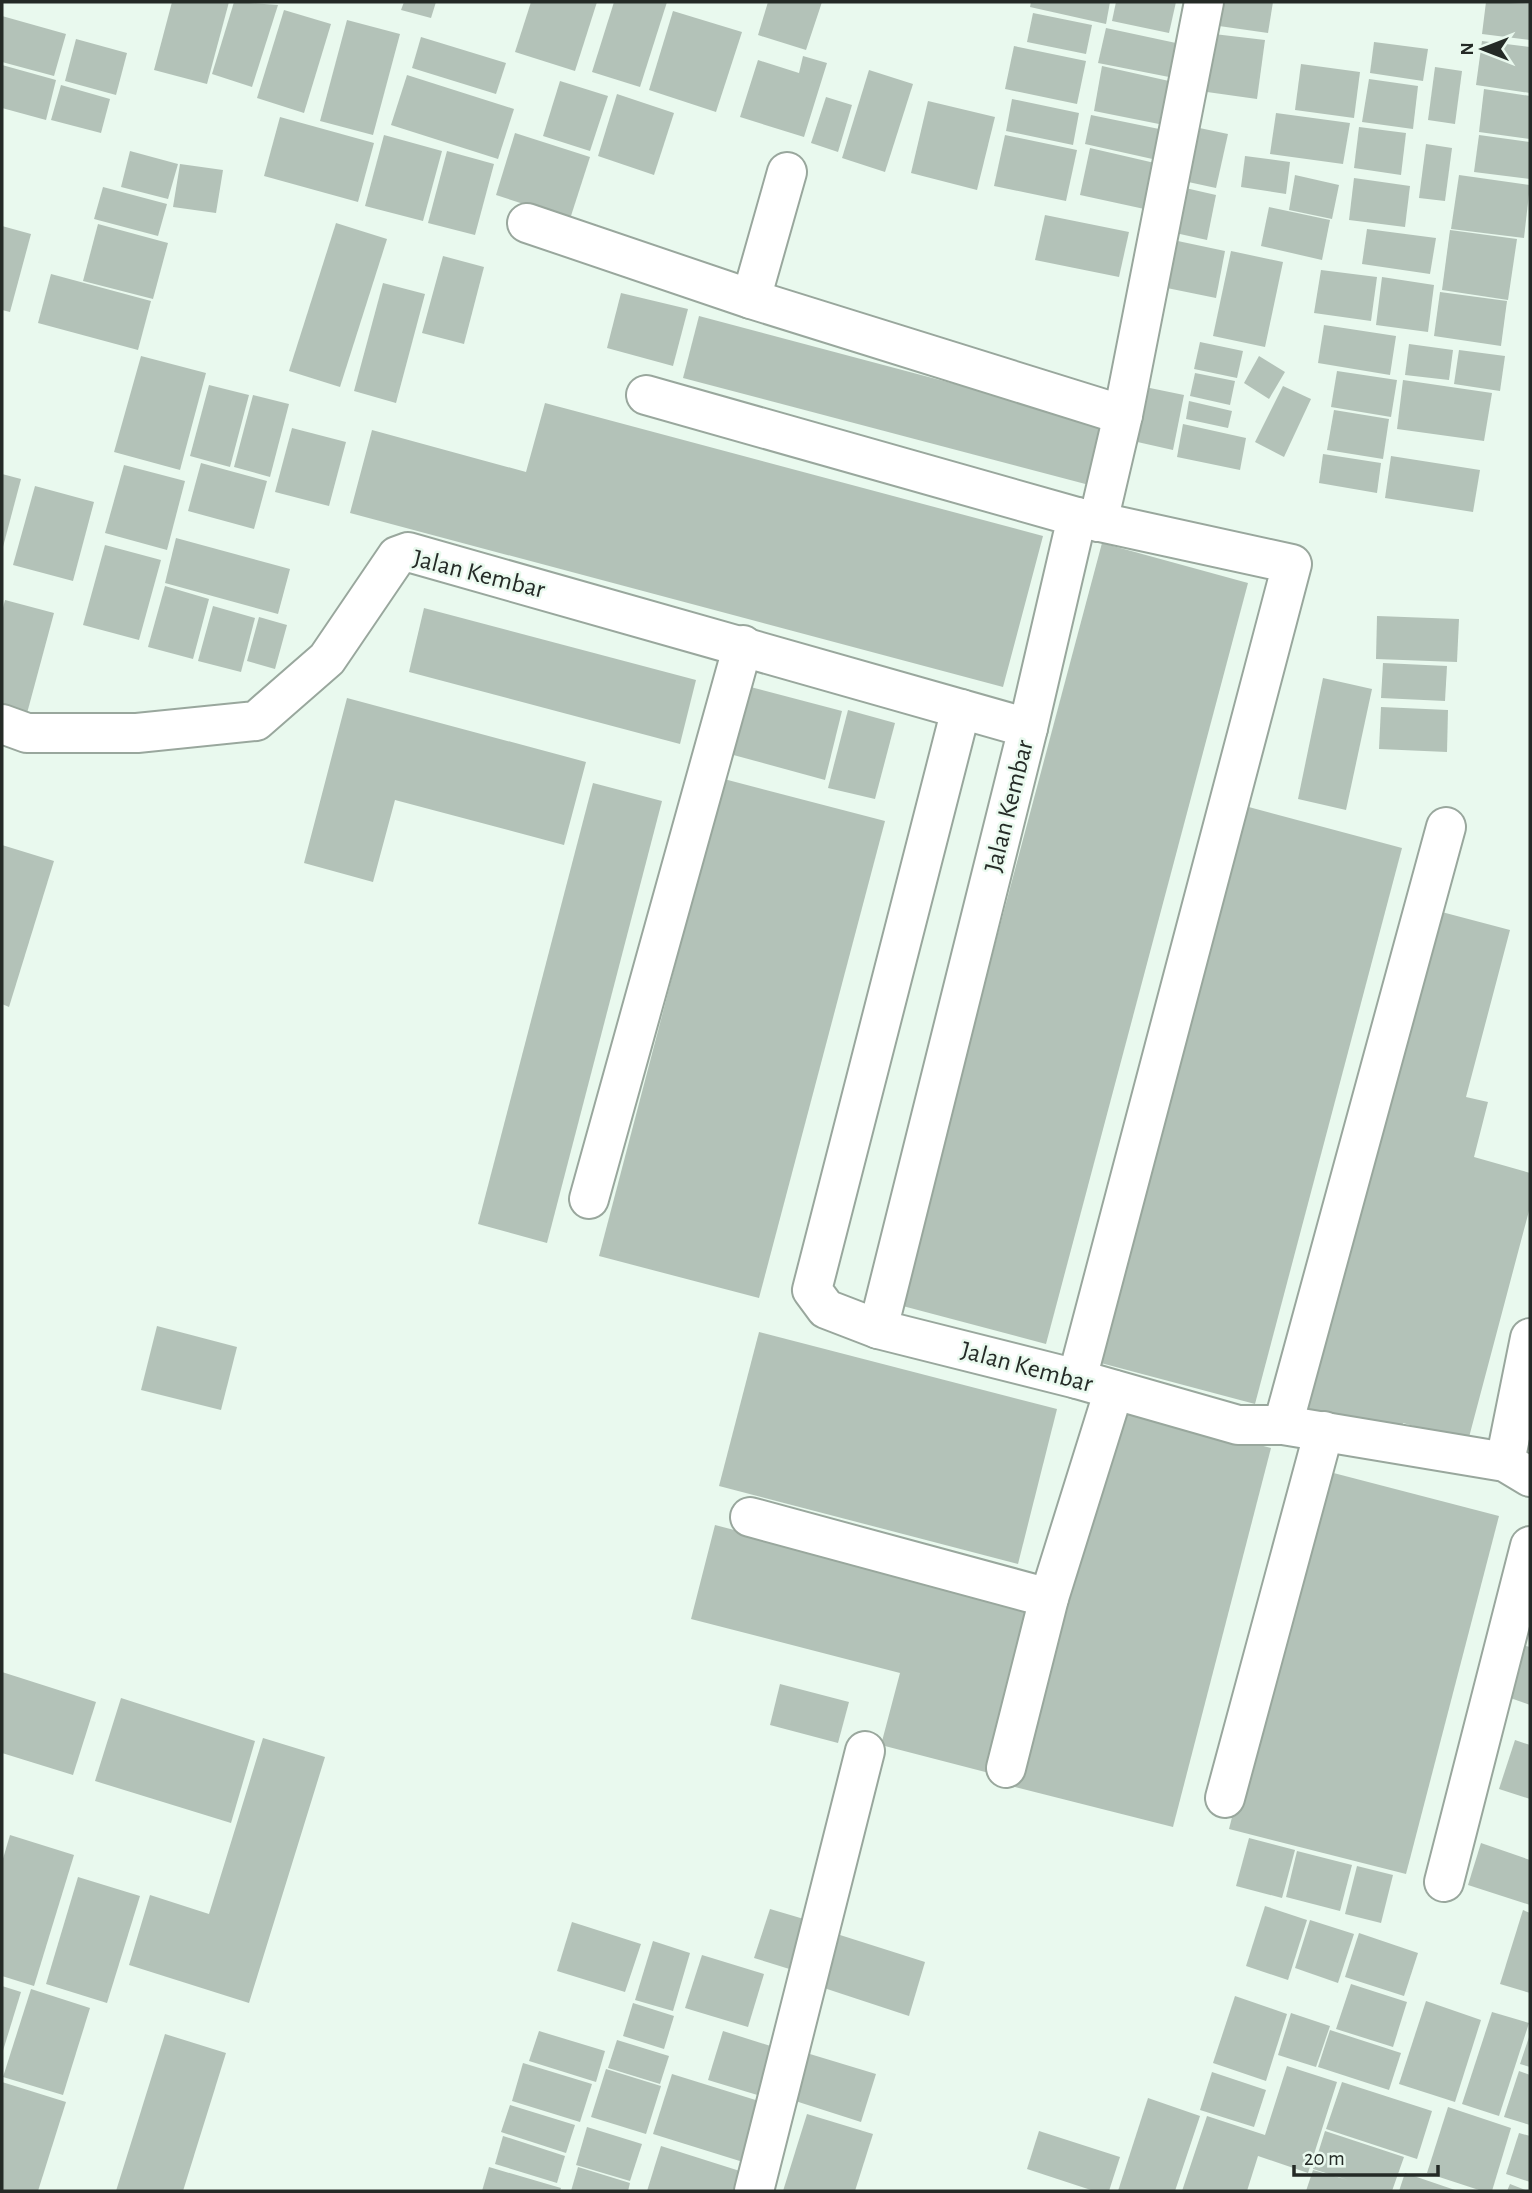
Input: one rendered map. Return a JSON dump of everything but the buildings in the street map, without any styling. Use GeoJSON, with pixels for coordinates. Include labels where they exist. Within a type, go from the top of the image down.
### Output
{"type":"FeatureCollection","features":[{"type":"Feature","properties":{"kind":"street"},"geometry":{"type":"LineString","coordinates":[[1028,728],[1087,519],[1123,415],[1205,2]]}},
{"type":"Feature","properties":{"kind":"street"},"geometry":{"type":"LineString","coordinates":[[751,299],[787,172]]}},
{"type":"Feature","properties":{"kind":"street"},"geometry":{"type":"LineString","coordinates":[[527,223],[751,299],[1123,415]]}},
{"type":"Feature","properties":{"kind":"street"},"geometry":{"type":"LineString","coordinates":[[646,395],[1087,519],[1292,564],[1077,1379]]}},
{"type":"Feature","properties":{"kind":"street","name":"Jalan Kembar"},"geometry":{"type":"LineString","coordinates":[[2,724],[27,733],[137,733],[256,721],[327,659],[397,556],[408,552],[1028,728],[878,1329],[1077,1379],[1238,1425],[1283,1425],[1324,1431],[1518,1470]]}},
{"type":"Feature","properties":{"kind":"street"},"geometry":{"type":"LineString","coordinates":[[589,1199],[743,645]]}},
{"type":"Feature","properties":{"kind":"street"},"geometry":{"type":"LineString","coordinates":[[878,1329],[826,1309],[812,1290],[961,709]]}},
{"type":"Feature","properties":{"kind":"street"},"geometry":{"type":"LineString","coordinates":[[1283,1425],[1446,827]]}},
{"type":"Feature","properties":{"kind":"street"},"geometry":{"type":"LineString","coordinates":[[1518,1470],[1530,1338]]}},
{"type":"Feature","properties":{"kind":"street"},"geometry":{"type":"LineString","coordinates":[[1006,1768],[1049,1598],[1114,1390]]}},
{"type":"Feature","properties":{"kind":"street"},"geometry":{"type":"LineString","coordinates":[[1225,1798],[1324,1431]]}},
{"type":"Feature","properties":{"kind":"street"},"geometry":{"type":"LineString","coordinates":[[750,1517],[1049,1598]]}},
{"type":"Feature","properties":{"kind":"street"},"geometry":{"type":"LineString","coordinates":[[1444,1882],[1530,1546]]}},
{"type":"Feature","properties":{"kind":"street"},"geometry":{"type":"LineString","coordinates":[[754,2191],[866,1751]]}}]}
